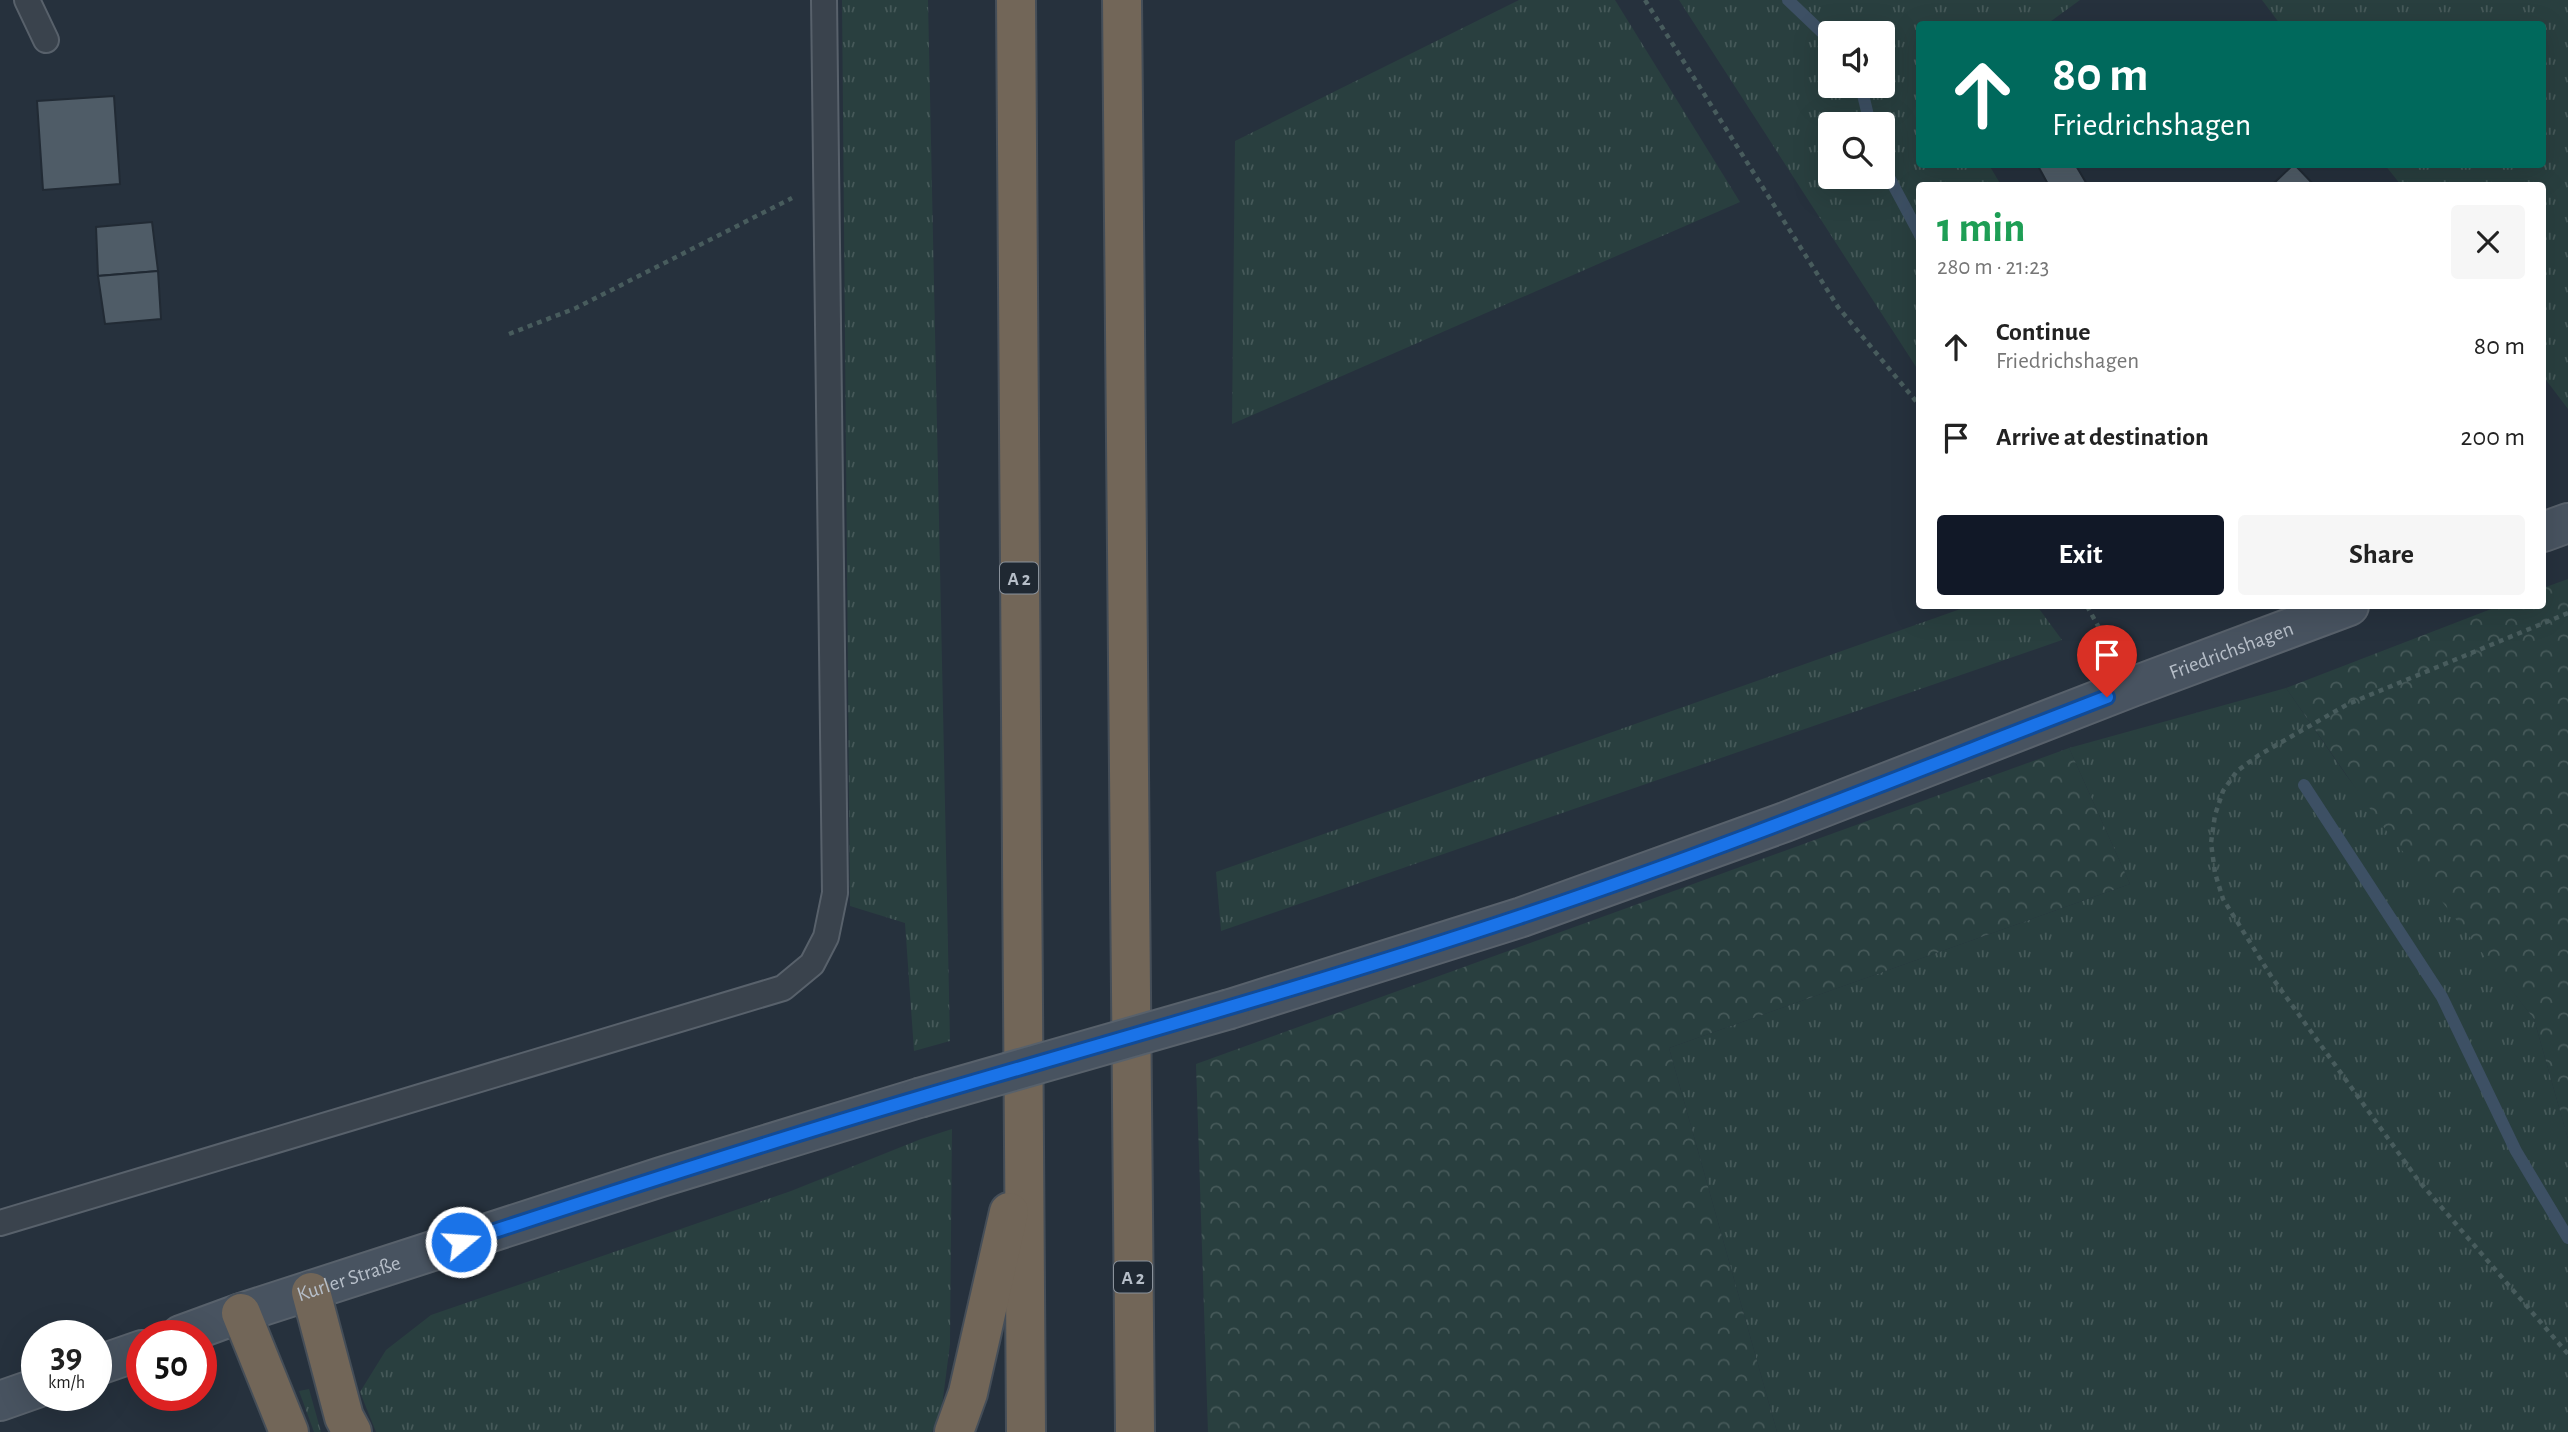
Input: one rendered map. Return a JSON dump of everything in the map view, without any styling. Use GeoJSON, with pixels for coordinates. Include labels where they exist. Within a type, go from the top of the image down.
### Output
{"type":"FeatureCollection","features":[{"type":"Feature","properties":{"kind":"highway","name":"A 2"},"geometry":{"type":"LineString","coordinates":[[1016,0],[1026,1432]]}},
{"type":"Feature","properties":{"kind":"highway","name":"A 2"},"geometry":{"type":"LineString","coordinates":[[1122,0],[1135,1432]]}},
{"type":"Feature","properties":{"kind":"highway"},"geometry":{"type":"LineString","coordinates":[[954,1432],[968,1393],[1023,1156]]}},
{"type":"Feature","properties":{"kind":"highway"},"geometry":{"type":"LineString","coordinates":[[311,1292],[344,1417],[352,1432]]}},
{"type":"Feature","properties":{"kind":"highway"},"geometry":{"type":"LineString","coordinates":[[242,1313],[289,1432]]}},
{"type":"Feature","properties":{"kind":"main road"},"geometry":{"type":"LineString","coordinates":[[2546,531],[2568,523]]}},
{"type":"Feature","properties":{"kind":"main road","name":"Friedrichshagen"},"geometry":{"type":"LineString","coordinates":[[919,1098],[1230,1009],[1522,916],[1785,822],[2341,609]]}},
{"type":"Feature","properties":{"kind":"main road","name":"Kurler Straße"},"geometry":{"type":"LineString","coordinates":[[217,1322],[661,1177],[919,1098]]}},
{"type":"Feature","properties":{"kind":"main road"},"geometry":{"type":"LineString","coordinates":[[0,1401],[21,1394]]}},
{"type":"Feature","properties":{"kind":"lane"},"geometry":{"type":"LineString","coordinates":[[27,0],[46,40]]}},
{"type":"Feature","properties":{"kind":"lane"},"geometry":{"type":"LineString","coordinates":[[0,1223],[783,988],[812,964],[826,937],[835,893],[824,0]]}},
{"type":"Feature","properties":{"kind":"path"},"geometry":{"type":"LineString","coordinates":[[1645,0],[1838,307],[1916,401]]}},
{"type":"Feature","properties":{"kind":"path"},"geometry":{"type":"LineString","coordinates":[[509,334],[576,307],[827,180]]}},
{"type":"Feature","properties":{"kind":"path"},"geometry":{"type":"LineString","coordinates":[[2089,609],[2132,687]]}},
{"type":"Feature","properties":{"kind":"path"},"geometry":{"type":"LineString","coordinates":[[2568,613],[2348,704],[2259,755],[2238,771],[2223,792],[2215,815],[2211,843],[2215,873],[2223,900],[2271,976],[2418,1180],[2568,1354]]}},
{"type":"Feature","properties":{"kind":"green space"},"geometry":{"type":"Polygon","coordinates":[[[842,0],[928,0],[950,1041],[914,1051],[905,923],[850,906],[842,0]]]}},
{"type":"Feature","properties":{"kind":"green space"},"geometry":{"type":"Polygon","coordinates":[[[1519,0],[1615,0],[1740,202],[1232,424],[1235,141],[1519,0]]]}},
{"type":"Feature","properties":{"kind":"green space"},"geometry":{"type":"Polygon","coordinates":[[[1679,0],[2080,0],[2051,21],[1916,21],[1916,168],[1991,168],[1999,182],[1916,182],[1916,367],[1679,0]]]}},
{"type":"Feature","properties":{"kind":"green space"},"geometry":{"type":"Polygon","coordinates":[[[2262,0],[2568,0],[2568,409],[2546,380],[2546,182],[2399,182],[2387,168],[2546,168],[2546,21],[2278,21],[2262,0]]]}},
{"type":"Feature","properties":{"kind":"green space"},"geometry":{"type":"Polygon","coordinates":[[[2568,579],[2568,1139],[2534,1019],[2375,816],[2286,688],[2491,609],[2546,609],[2546,587],[2568,579]]]}},
{"type":"Feature","properties":{"kind":"green space"},"geometry":{"type":"Polygon","coordinates":[[[1961,609],[2039,609],[2062,640],[1221,931],[1216,872],[1961,609]]]}},
{"type":"Feature","properties":{"kind":"green space"},"geometry":{"type":"Polygon","coordinates":[[[2286,688],[2346,775],[2534,1019],[2568,1139],[2568,1432],[1777,1432],[1669,1048],[2130,884],[2069,748],[2286,688]]]}},
{"type":"Feature","properties":{"kind":"green space"},"geometry":{"type":"Polygon","coordinates":[[[2069,748],[2130,884],[1669,1048],[1777,1432],[1208,1432],[1196,1064],[2069,748]]]}},
{"type":"Feature","properties":{"kind":"green space"},"geometry":{"type":"Polygon","coordinates":[[[952,1129],[950,1344],[941,1414],[932,1432],[376,1432],[360,1392],[386,1350],[431,1315],[791,1191],[952,1129]]]}},
{"type":"Feature","properties":{"kind":"green space"},"geometry":{"type":"Polygon","coordinates":[[[309,1389],[321,1432],[314,1432],[299,1391],[309,1389]]]}},
{"type":"Feature","properties":{"kind":"building"},"geometry":{"type":"Polygon","coordinates":[[[114,96],[120,184],[43,190],[37,101],[114,96]]]}},
{"type":"Feature","properties":{"kind":"building"},"geometry":{"type":"Polygon","coordinates":[[[2039,168],[2077,168],[2086,182],[2047,182],[2039,168]]]}},
{"type":"Feature","properties":{"kind":"building"},"geometry":{"type":"Polygon","coordinates":[[[2290,168],[2298,168],[2311,182],[2275,182],[2290,168]]]}},
{"type":"Feature","properties":{"kind":"building"},"geometry":{"type":"Polygon","coordinates":[[[152,222],[158,271],[98,276],[96,227],[152,222]]]}},
{"type":"Feature","properties":{"kind":"building"},"geometry":{"type":"Polygon","coordinates":[[[158,271],[161,319],[105,324],[98,276],[158,271]]]}},
{"type":"Feature","properties":{"kind":"waterway"},"geometry":{"type":"LineString","coordinates":[[1788,0],[1818,29]]}},
{"type":"Feature","properties":{"kind":"waterway"},"geometry":{"type":"LineString","coordinates":[[1864,98],[1867,112]]}},
{"type":"Feature","properties":{"kind":"waterway"},"geometry":{"type":"LineString","coordinates":[[1895,188],[1916,228]]}},
{"type":"Feature","properties":{"kind":"waterway"},"geometry":{"type":"LineString","coordinates":[[2304,785],[2442,997],[2516,1151],[2568,1238]]}},
{"type":"Feature","properties":{"kind":"route"},"geometry":{"type":"LineString","coordinates":[[461,1242],[661,1177],[919,1098],[1230,1009],[1522,916],[1785,822],[2107,697]]}}]}
